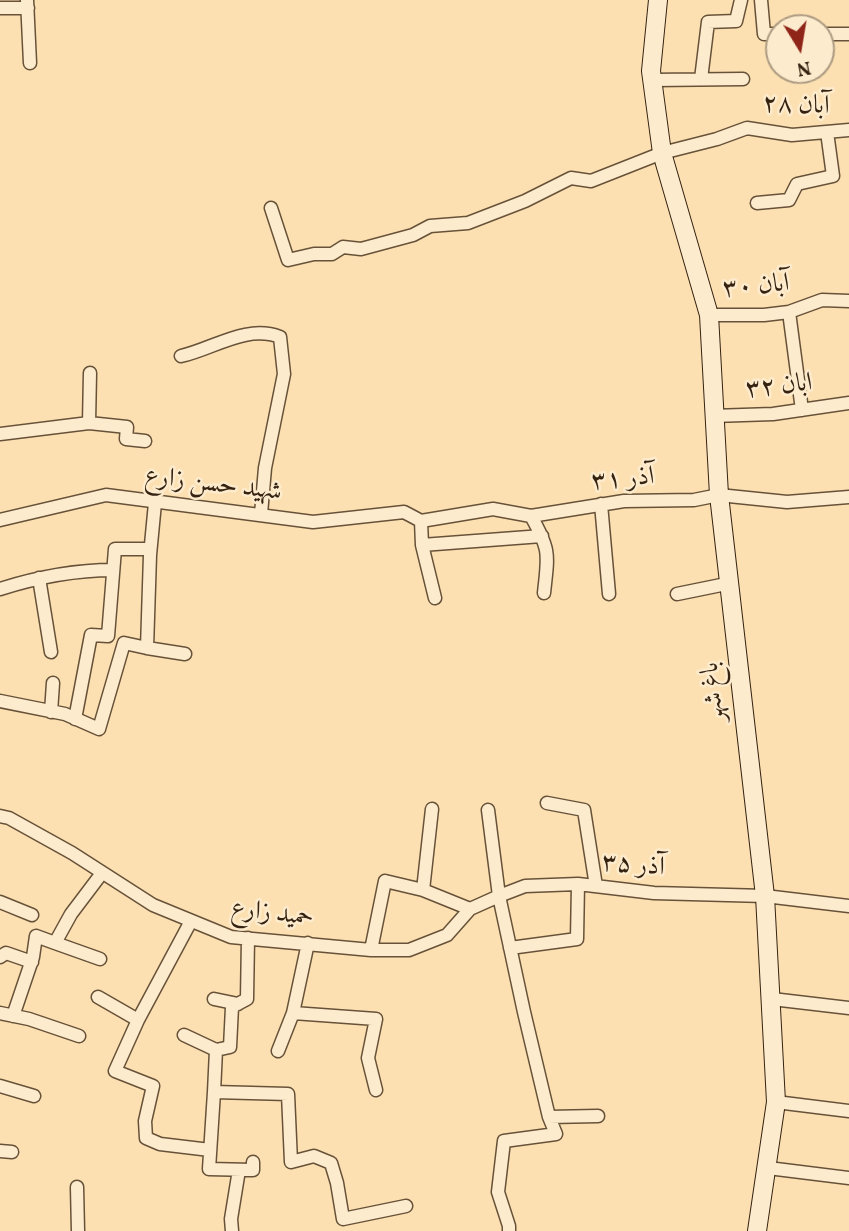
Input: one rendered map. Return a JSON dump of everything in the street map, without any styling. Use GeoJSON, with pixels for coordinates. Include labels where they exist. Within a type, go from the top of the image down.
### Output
{"type":"FeatureCollection","features":[{"type":"Feature","properties":{"kind":"main road","name":"باغ شهر"},"geometry":{"type":"LineString","coordinates":[[658,0],[653,80],[662,153],[709,316],[719,495],[765,896],[776,1102],[757,1231]]}},
{"type":"Feature","properties":{"kind":"street"},"geometry":{"type":"LineString","coordinates":[[701,79],[708,22],[736,21],[741,0]]}},
{"type":"Feature","properties":{"kind":"street"},"geometry":{"type":"LineString","coordinates":[[761,0],[765,34]]}},
{"type":"Feature","properties":{"kind":"street"},"geometry":{"type":"LineString","coordinates":[[0,8],[27,4],[30,62]]}},
{"type":"Feature","properties":{"kind":"street"},"geometry":{"type":"LineString","coordinates":[[653,80],[743,79]]}},
{"type":"Feature","properties":{"kind":"street","name":"آبان ۲۸"},"geometry":{"type":"LineString","coordinates":[[271,208],[288,260],[314,254],[332,254],[343,247],[361,250],[413,235],[430,226],[468,223],[525,201],[571,178],[591,181],[662,153],[747,128],[792,135],[849,131]]}},
{"type":"Feature","properties":{"kind":"street"},"geometry":{"type":"LineString","coordinates":[[757,203],[789,200],[797,184],[833,176],[827,132]]}},
{"type":"Feature","properties":{"kind":"street","name":"آبان ۳۰"},"geometry":{"type":"LineString","coordinates":[[709,316],[764,315],[789,312],[822,300],[849,301]]}},
{"type":"Feature","properties":{"kind":"street"},"geometry":{"type":"LineString","coordinates":[[789,312],[802,410]]}},
{"type":"Feature","properties":{"kind":"street"},"geometry":{"type":"LineString","coordinates":[[181,356],[241,335],[268,332],[279,337],[284,374],[265,468],[261,514]]}},
{"type":"Feature","properties":{"kind":"street"},"geometry":{"type":"LineString","coordinates":[[89,423],[90,373]]}},
{"type":"Feature","properties":{"kind":"street","name":"ابان ۳۲"},"geometry":{"type":"LineString","coordinates":[[713,416],[802,410],[849,403]]}},
{"type":"Feature","properties":{"kind":"street"},"geometry":{"type":"LineString","coordinates":[[0,434],[89,423],[127,426],[126,439],[145,441]]}},
{"type":"Feature","properties":{"kind":"street","name":"شهید حسن زارع"},"geometry":{"type":"LineString","coordinates":[[0,520],[106,495],[313,522],[404,512],[421,521]]}},
{"type":"Feature","properties":{"kind":"street"},"geometry":{"type":"LineString","coordinates":[[719,495],[787,502],[849,497]]}},
{"type":"Feature","properties":{"kind":"street","name":"آذر ۳۱"},"geometry":{"type":"LineString","coordinates":[[530,516],[601,504],[694,500],[719,495]]}},
{"type":"Feature","properties":{"kind":"street"},"geometry":{"type":"LineString","coordinates":[[148,648],[150,550],[155,503]]}},
{"type":"Feature","properties":{"kind":"street"},"geometry":{"type":"LineString","coordinates":[[601,504],[608,594]]}},
{"type":"Feature","properties":{"kind":"street"},"geometry":{"type":"LineString","coordinates":[[435,598],[422,545],[421,521],[493,509],[530,516],[548,553],[544,593]]}},
{"type":"Feature","properties":{"kind":"street"},"geometry":{"type":"LineString","coordinates":[[422,545],[542,536]]}},
{"type":"Feature","properties":{"kind":"street"},"geometry":{"type":"LineString","coordinates":[[75,719],[92,635],[108,636],[115,549],[150,550]]}},
{"type":"Feature","properties":{"kind":"street"},"geometry":{"type":"LineString","coordinates":[[0,589],[39,578],[88,570],[113,570]]}},
{"type":"Feature","properties":{"kind":"street"},"geometry":{"type":"LineString","coordinates":[[39,578],[51,652]]}},
{"type":"Feature","properties":{"kind":"street"},"geometry":{"type":"LineString","coordinates":[[677,594],[731,583]]}},
{"type":"Feature","properties":{"kind":"street"},"geometry":{"type":"LineString","coordinates":[[0,701],[51,712],[99,729],[124,643],[186,654]]}},
{"type":"Feature","properties":{"kind":"street"},"geometry":{"type":"LineString","coordinates":[[51,712],[53,683]]}},
{"type":"Feature","properties":{"kind":"street"},"geometry":{"type":"LineString","coordinates":[[547,803],[584,810],[596,886]]}},
{"type":"Feature","properties":{"kind":"street"},"geometry":{"type":"LineString","coordinates":[[423,890],[432,809]]}},
{"type":"Feature","properties":{"kind":"street"},"geometry":{"type":"LineString","coordinates":[[488,810],[499,896],[549,1116],[556,1134],[504,1141],[498,1192],[509,1231]]}},
{"type":"Feature","properties":{"kind":"street","name":"حمید زارع"},"geometry":{"type":"LineString","coordinates":[[0,816],[9,818],[153,905],[231,937],[371,950],[409,950],[447,935],[470,909]]}},
{"type":"Feature","properties":{"kind":"street"},"geometry":{"type":"LineString","coordinates":[[55,943],[71,914],[102,873]]}},
{"type":"Feature","properties":{"kind":"street"},"geometry":{"type":"LineString","coordinates":[[371,950],[385,881],[423,890],[470,909]]}},
{"type":"Feature","properties":{"kind":"street"},"geometry":{"type":"LineString","coordinates":[[510,948],[578,939],[578,884]]}},
{"type":"Feature","properties":{"kind":"street","name":"آذر ۳۵"},"geometry":{"type":"LineString","coordinates":[[470,909],[525,886],[578,884],[654,892],[765,896],[849,905]]}},
{"type":"Feature","properties":{"kind":"street"},"geometry":{"type":"LineString","coordinates":[[0,902],[32,915]]}},
{"type":"Feature","properties":{"kind":"street"},"geometry":{"type":"LineString","coordinates":[[191,921],[138,1020],[115,1071],[153,1086],[145,1121],[146,1138],[160,1144],[210,1150]]}},
{"type":"Feature","properties":{"kind":"street"},"geometry":{"type":"LineString","coordinates":[[79,1036],[29,1018],[6,1014],[32,962],[36,936],[100,959]]}},
{"type":"Feature","properties":{"kind":"street"},"geometry":{"type":"LineString","coordinates":[[184,1035],[216,1050],[230,1047],[232,1007],[247,999],[247,939]]}},
{"type":"Feature","properties":{"kind":"street"},"geometry":{"type":"LineString","coordinates":[[278,1051],[293,1013],[308,943]]}},
{"type":"Feature","properties":{"kind":"street"},"geometry":{"type":"LineString","coordinates":[[0,957],[6,953],[32,962]]}},
{"type":"Feature","properties":{"kind":"street"},"geometry":{"type":"LineString","coordinates":[[98,997],[138,1020]]}},
{"type":"Feature","properties":{"kind":"street"},"geometry":{"type":"LineString","coordinates":[[214,999],[238,1004]]}},
{"type":"Feature","properties":{"kind":"street"},"geometry":{"type":"LineString","coordinates":[[772,999],[849,1008]]}},
{"type":"Feature","properties":{"kind":"street"},"geometry":{"type":"LineString","coordinates":[[293,1013],[376,1019],[368,1058],[376,1090]]}},
{"type":"Feature","properties":{"kind":"street"},"geometry":{"type":"LineString","coordinates":[[216,1050],[209,1169],[253,1170],[253,1162]]}},
{"type":"Feature","properties":{"kind":"street"},"geometry":{"type":"LineString","coordinates":[[0,1086],[34,1096]]}},
{"type":"Feature","properties":{"kind":"street"},"geometry":{"type":"LineString","coordinates":[[214,1092],[288,1094],[291,1162],[314,1156],[331,1163],[343,1219],[406,1206]]}},
{"type":"Feature","properties":{"kind":"street"},"geometry":{"type":"LineString","coordinates":[[776,1102],[849,1111]]}},
{"type":"Feature","properties":{"kind":"street"},"geometry":{"type":"LineString","coordinates":[[549,1116],[598,1116]]}},
{"type":"Feature","properties":{"kind":"street"},"geometry":{"type":"LineString","coordinates":[[768,1168],[849,1178]]}},
{"type":"Feature","properties":{"kind":"street"},"geometry":{"type":"LineString","coordinates":[[232,1231],[231,1219],[239,1170]]}},
{"type":"Feature","properties":{"kind":"street"},"geometry":{"type":"LineString","coordinates":[[77,1187],[78,1231]]}}]}
